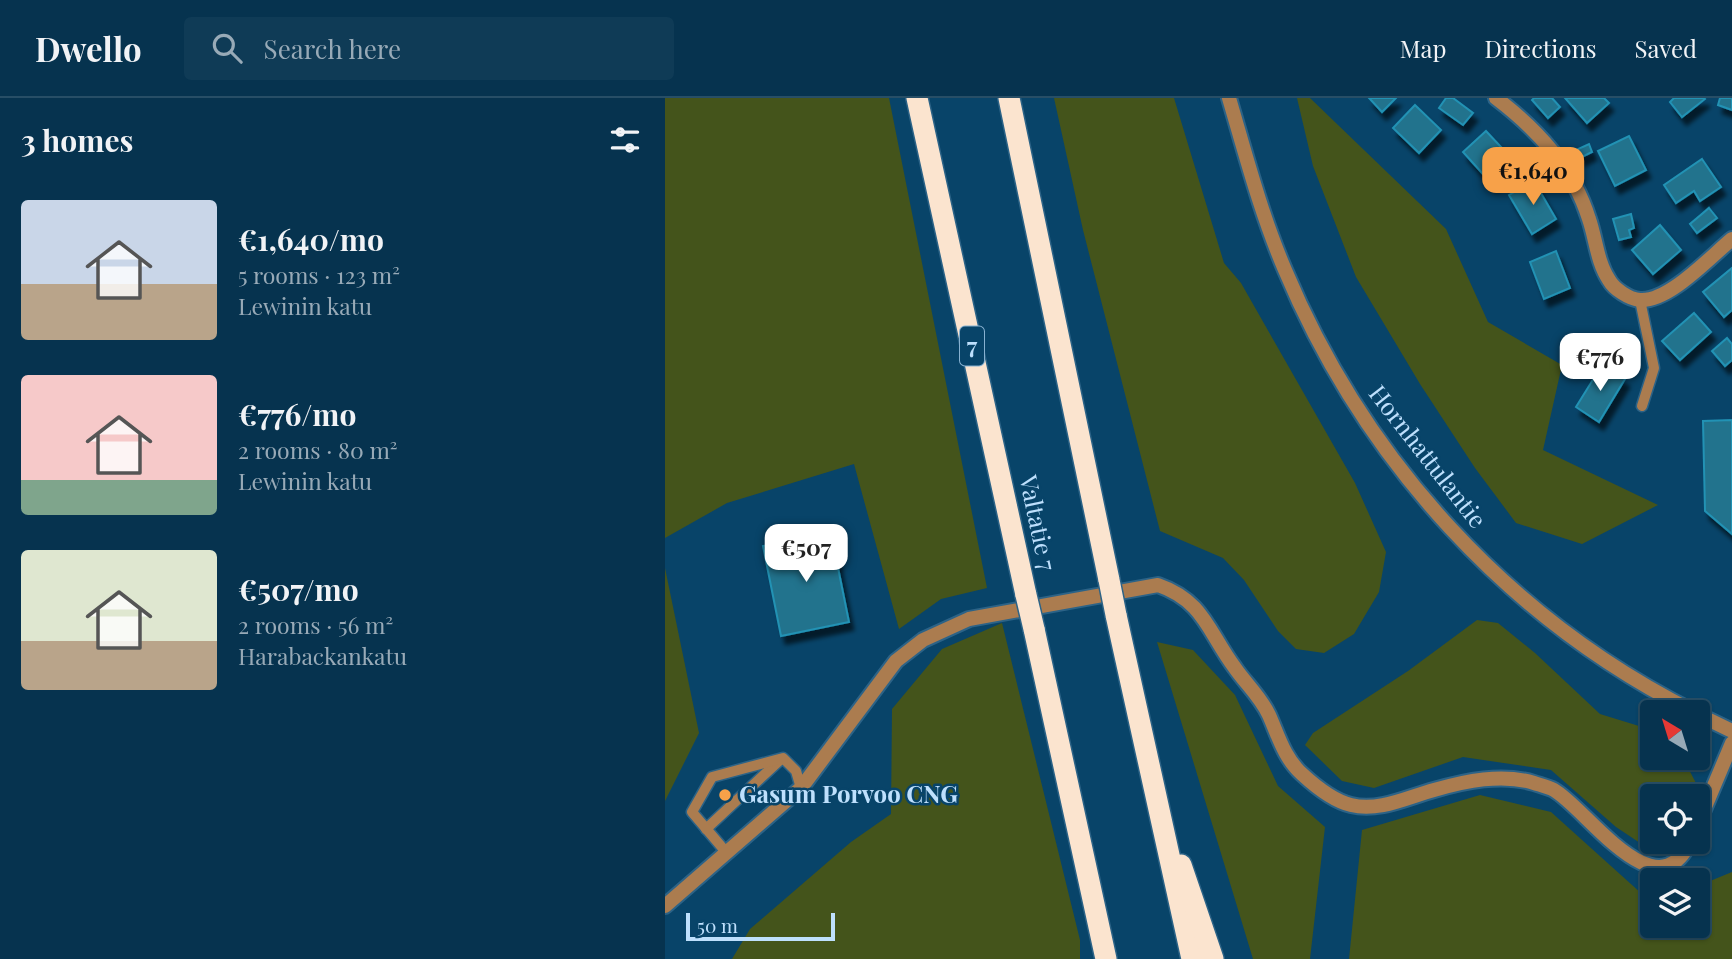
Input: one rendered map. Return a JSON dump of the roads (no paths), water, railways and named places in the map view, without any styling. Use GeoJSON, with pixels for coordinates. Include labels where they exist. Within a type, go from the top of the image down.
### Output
{"type":"FeatureCollection","features":[{"type":"Feature","properties":{"kind":"highway","name":"Valtatie 7"},"geometry":{"type":"LineString","coordinates":[[917,98],[1106,959]]}},
{"type":"Feature","properties":{"kind":"highway"},"geometry":{"type":"LineString","coordinates":[[1009,98],[1151,784],[1192,959]]}},
{"type":"Feature","properties":{"kind":"highway"},"geometry":{"type":"LineString","coordinates":[[1151,784],[1213,959]]}},
{"type":"Feature","properties":{"kind":"street","name":"Hornhattulantie"},"geometry":{"type":"LineString","coordinates":[[1229,98],[1257,192],[1285,270],[1358,411],[1455,532],[1511,591],[1613,668],[1672,700]]}},
{"type":"Feature","properties":{"kind":"street"},"geometry":{"type":"LineString","coordinates":[[1496,98],[1522,118],[1557,156],[1583,201],[1603,269],[1611,284],[1624,294],[1640,300],[1666,294],[1732,239]]}},
{"type":"Feature","properties":{"kind":"street"},"geometry":{"type":"LineString","coordinates":[[665,906],[801,788],[896,661],[923,640],[969,619],[1158,585],[1180,593],[1207,619],[1235,669],[1257,692],[1275,736],[1288,755],[1301,773],[1332,796],[1352,805],[1377,806],[1479,780],[1529,782],[1555,791],[1615,846],[1638,863],[1667,865],[1684,854]]}},
{"type":"Feature","properties":{"kind":"street","name":"Hornhattulantie"},"geometry":{"type":"LineString","coordinates":[[1710,720],[1732,731]]}},
{"type":"Feature","properties":{"kind":"street"},"geometry":{"type":"LineString","coordinates":[[1710,795],[1732,743]]}},
{"type":"Feature","properties":{"kind":"lane"},"geometry":{"type":"LineString","coordinates":[[1640,300],[1654,368],[1642,406]]}},
{"type":"Feature","properties":{"kind":"lane"},"geometry":{"type":"LineString","coordinates":[[783,758],[796,771],[801,788]]}},
{"type":"Feature","properties":{"kind":"lane"},"geometry":{"type":"LineString","coordinates":[[706,829],[783,758]]}},
{"type":"Feature","properties":{"kind":"lane"},"geometry":{"type":"LineString","coordinates":[[726,852],[692,812],[712,777],[783,758]]}},
{"type":"Feature","properties":{"kind":"place","name":"Gasum Porvoo CNG"},"geometry":{"type":"Point","coordinates":[725,795]}}]}
